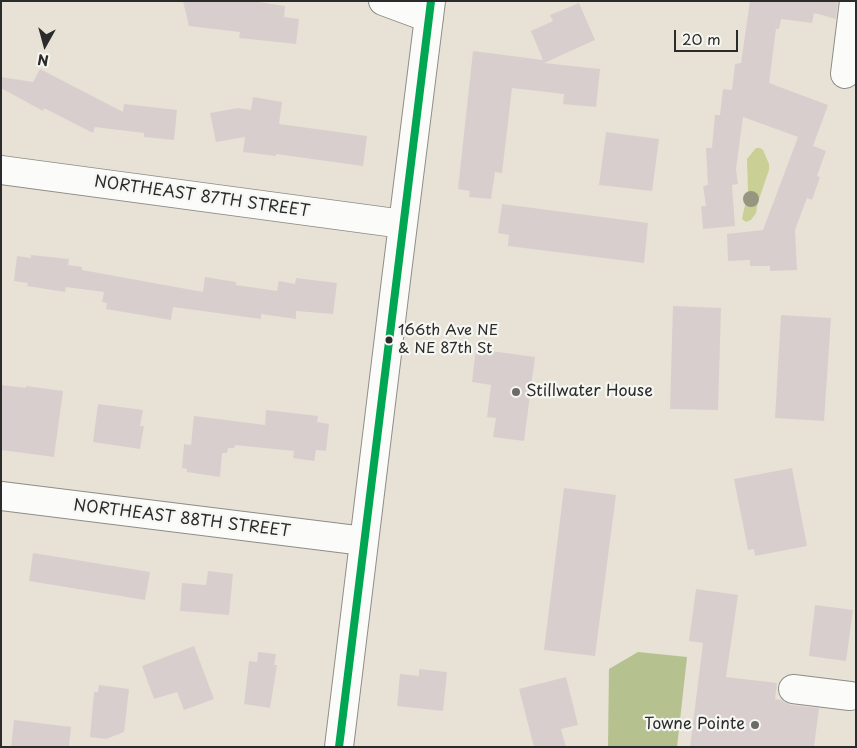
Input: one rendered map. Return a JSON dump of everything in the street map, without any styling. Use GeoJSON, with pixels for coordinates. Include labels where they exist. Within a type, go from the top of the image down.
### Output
{"type":"FeatureCollection","features":[{"type":"Feature","properties":{"kind":"street"},"geometry":{"type":"LineString","coordinates":[[339,747],[430,9],[383,1]]}},
{"type":"Feature","properties":{"kind":"street"},"geometry":{"type":"LineString","coordinates":[[845,74],[854,1]]}},
{"type":"Feature","properties":{"kind":"street","name":"NORTHEAST 87TH STREET"},"geometry":{"type":"LineString","coordinates":[[1,170],[403,224]]}},
{"type":"Feature","properties":{"kind":"street","name":"NORTHEAST 88TH STREET"},"geometry":{"type":"LineString","coordinates":[[1,496],[364,542]]}},
{"type":"Feature","properties":{"kind":"street"},"geometry":{"type":"LineString","coordinates":[[793,689],[850,696]]}},
{"type":"Feature","properties":{"kind":"green space"},"geometry":{"type":"Polygon","coordinates":[[[756,148],[763,150],[769,164],[769,170],[756,213],[751,220],[746,222],[742,219],[748,191],[747,159],[756,148]]]}},
{"type":"Feature","properties":{"kind":"green space"},"geometry":{"type":"Polygon","coordinates":[[[638,652],[687,657],[677,747],[608,747],[609,669],[638,652]]]}},
{"type":"Feature","properties":{"kind":"building"},"geometry":{"type":"Polygon","coordinates":[[[183,1],[252,1],[285,6],[284,17],[299,19],[296,44],[239,38],[240,32],[189,26],[183,1]]]}},
{"type":"Feature","properties":{"kind":"building"},"geometry":{"type":"Polygon","coordinates":[[[750,1],[838,1],[836,19],[814,13],[812,23],[781,19],[779,29],[776,29],[769,83],[828,105],[813,146],[826,151],[817,176],[820,177],[812,200],[807,198],[795,230],[797,270],[770,271],[770,266],[750,266],[750,260],[728,261],[727,234],[763,230],[798,137],[743,117],[736,169],[738,184],[732,185],[735,226],[703,229],[701,206],[706,206],[703,186],[708,185],[706,148],[712,148],[715,115],[720,115],[723,89],[732,90],[735,64],[741,63],[750,1]]]}},
{"type":"Feature","properties":{"kind":"building"},"geometry":{"type":"Polygon","coordinates":[[[579,3],[595,40],[544,63],[600,69],[596,107],[563,104],[564,94],[512,88],[502,173],[495,172],[491,199],[469,197],[470,191],[458,189],[473,51],[543,60],[531,31],[553,21],[550,15],[579,3]]]}},
{"type":"Feature","properties":{"kind":"building"},"geometry":{"type":"Polygon","coordinates":[[[40,69],[123,112],[124,104],[177,110],[174,140],[144,137],[144,133],[95,127],[93,133],[44,108],[43,111],[1,88],[1,77],[33,82],[40,69]]]}},
{"type":"Feature","properties":{"kind":"building"},"geometry":{"type":"Polygon","coordinates":[[[253,97],[282,102],[279,124],[367,136],[363,166],[276,154],[276,156],[243,152],[245,137],[216,142],[210,113],[238,108],[251,110],[253,97]]]}},
{"type":"Feature","properties":{"kind":"building"},"geometry":{"type":"Polygon","coordinates":[[[606,132],[659,139],[652,191],[599,185],[606,132]]]}},
{"type":"Feature","properties":{"kind":"building"},"geometry":{"type":"Polygon","coordinates":[[[502,204],[648,223],[644,263],[508,246],[509,235],[498,233],[502,204]]]}},
{"type":"Feature","properties":{"kind":"building"},"geometry":{"type":"Polygon","coordinates":[[[31,255],[69,259],[68,265],[82,267],[82,270],[203,292],[205,277],[236,282],[236,285],[277,291],[279,281],[295,284],[296,278],[337,283],[333,314],[296,311],[296,319],[261,314],[261,319],[173,307],[171,320],[106,309],[107,303],[102,302],[104,292],[66,287],[65,292],[27,286],[28,283],[14,281],[17,256],[31,258],[31,255]]]}},
{"type":"Feature","properties":{"kind":"building"},"geometry":{"type":"Polygon","coordinates":[[[673,306],[721,308],[718,410],[670,409],[673,306]]]}},
{"type":"Feature","properties":{"kind":"building"},"geometry":{"type":"Polygon","coordinates":[[[781,315],[831,318],[824,421],[775,418],[781,315]]]}},
{"type":"Feature","properties":{"kind":"building","name":"Stillwater House"},"geometry":{"type":"Polygon","coordinates":[[[476,349],[535,357],[524,441],[493,437],[496,418],[487,417],[491,385],[472,382],[476,349]]]}},
{"type":"Feature","properties":{"kind":"building"},"geometry":{"type":"Polygon","coordinates":[[[1,385],[63,391],[54,457],[1,450],[1,385]]]}},
{"type":"Feature","properties":{"kind":"building"},"geometry":{"type":"Polygon","coordinates":[[[98,404],[143,410],[140,426],[144,426],[140,449],[93,442],[98,404]]]}},
{"type":"Feature","properties":{"kind":"building"},"geometry":{"type":"Polygon","coordinates":[[[266,410],[318,416],[317,422],[329,424],[326,451],[316,450],[314,461],[293,458],[294,451],[235,445],[234,448],[228,448],[227,453],[222,453],[220,477],[187,472],[187,469],[182,468],[184,444],[191,445],[194,416],[265,425],[266,410]]]}},
{"type":"Feature","properties":{"kind":"building"},"geometry":{"type":"Polygon","coordinates":[[[792,468],[807,546],[755,556],[754,549],[748,550],[734,479],[792,468]]]}},
{"type":"Feature","properties":{"kind":"building"},"geometry":{"type":"Polygon","coordinates":[[[564,488],[616,495],[595,656],[544,650],[564,488]]]}},
{"type":"Feature","properties":{"kind":"building"},"geometry":{"type":"Polygon","coordinates":[[[33,553],[150,572],[145,600],[29,581],[33,553]]]}},
{"type":"Feature","properties":{"kind":"building"},"geometry":{"type":"Polygon","coordinates":[[[208,571],[233,574],[229,615],[180,611],[182,583],[206,585],[208,571]]]}},
{"type":"Feature","properties":{"kind":"building","name":"Towne Pointe"},"geometry":{"type":"Polygon","coordinates":[[[696,589],[738,595],[726,677],[777,683],[775,699],[782,700],[791,705],[819,708],[814,747],[690,747],[703,643],[689,641],[696,589]]]}},
{"type":"Feature","properties":{"kind":"building"},"geometry":{"type":"Polygon","coordinates":[[[815,605],[853,610],[846,661],[809,656],[815,605]]]}},
{"type":"Feature","properties":{"kind":"building"},"geometry":{"type":"Polygon","coordinates":[[[194,646],[214,699],[184,710],[177,692],[154,699],[142,666],[194,646]]]}},
{"type":"Feature","properties":{"kind":"building"},"geometry":{"type":"Polygon","coordinates":[[[258,652],[276,654],[274,665],[277,665],[270,708],[244,704],[249,661],[257,662],[258,652]]]}},
{"type":"Feature","properties":{"kind":"building"},"geometry":{"type":"Polygon","coordinates":[[[419,669],[447,672],[443,711],[397,706],[400,674],[419,676],[419,669]]]}},
{"type":"Feature","properties":{"kind":"building"},"geometry":{"type":"Polygon","coordinates":[[[566,677],[578,725],[561,729],[566,747],[534,747],[519,689],[566,677]]]}},
{"type":"Feature","properties":{"kind":"building"},"geometry":{"type":"Polygon","coordinates":[[[99,685],[129,689],[124,732],[106,739],[90,737],[94,692],[98,692],[99,685]]]}},
{"type":"Feature","properties":{"kind":"building"},"geometry":{"type":"Polygon","coordinates":[[[14,720],[71,727],[69,747],[11,747],[14,720]]]}},
{"type":"Feature","properties":{"kind":"transit line"},"geometry":{"type":"LineString","coordinates":[[339,747],[431,1]]}},
{"type":"Feature","properties":{"kind":"place","name":"166th Ave NE & NE 87th St"},"geometry":{"type":"Point","coordinates":[389,340]}},
{"type":"Feature","properties":{"kind":"place","name":"Stillwater House"},"geometry":{"type":"Point","coordinates":[516,392]}},
{"type":"Feature","properties":{"kind":"place","name":"Towne Pointe"},"geometry":{"type":"Point","coordinates":[755,725]}}]}
